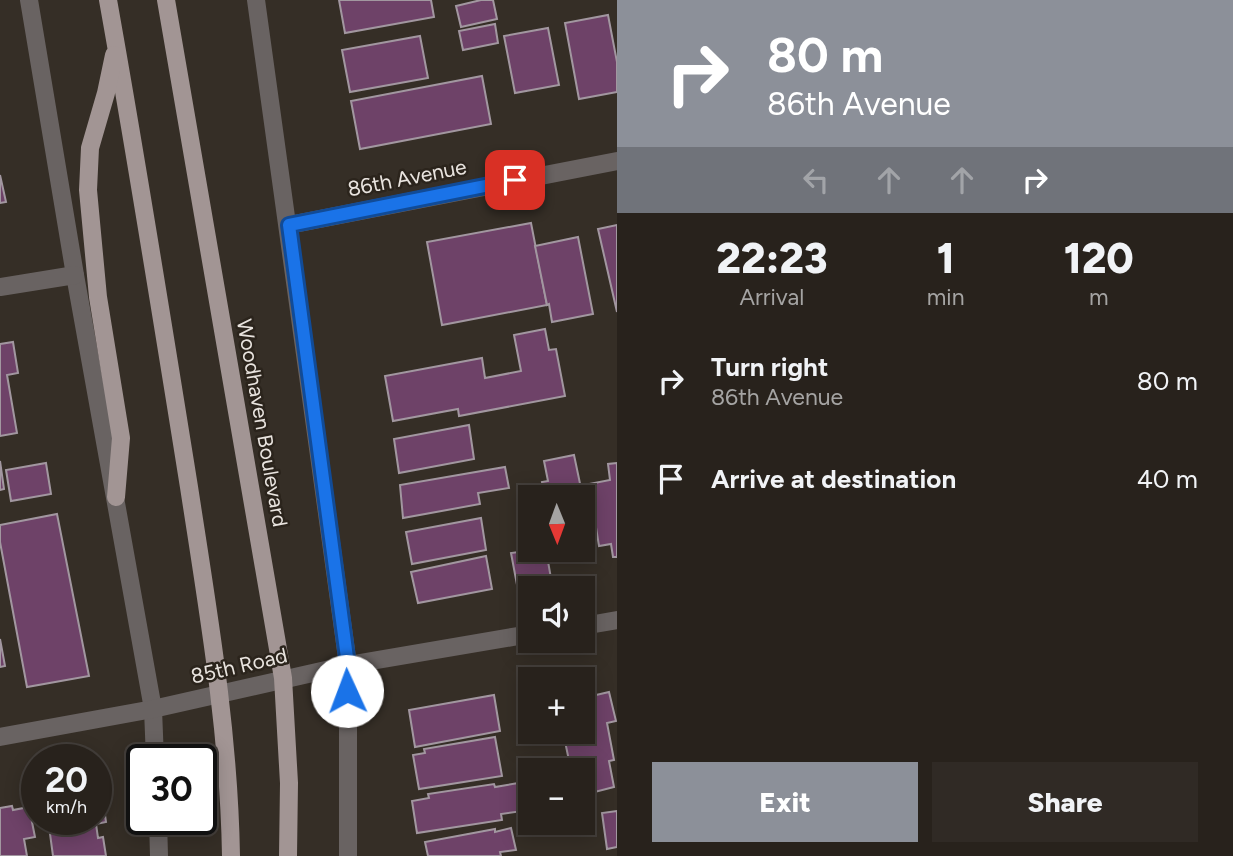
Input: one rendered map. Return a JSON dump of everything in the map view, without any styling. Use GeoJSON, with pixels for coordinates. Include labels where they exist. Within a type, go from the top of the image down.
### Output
{"type":"FeatureCollection","features":[{"type":"Feature","properties":{"kind":"main road"},"geometry":{"type":"LineString","coordinates":[[108,0],[155,268],[221,695],[230,804],[231,856]]}},
{"type":"Feature","properties":{"kind":"main road","name":"Woodhaven Boulevard"},"geometry":{"type":"LineString","coordinates":[[166,0],[283,678],[289,783],[288,856]]}},
{"type":"Feature","properties":{"kind":"main road"},"geometry":{"type":"LineString","coordinates":[[116,45],[90,148],[88,190],[98,297],[121,438],[116,497]]}},
{"type":"Feature","properties":{"kind":"street"},"geometry":{"type":"LineString","coordinates":[[29,0],[153,709],[154,744]]}},
{"type":"Feature","properties":{"kind":"street"},"geometry":{"type":"LineString","coordinates":[[256,0],[348,665],[348,856]]}},
{"type":"Feature","properties":{"kind":"street","name":"86th Avenue"},"geometry":{"type":"LineString","coordinates":[[289,225],[617,161]]}},
{"type":"Feature","properties":{"kind":"street"},"geometry":{"type":"LineString","coordinates":[[0,287],[75,275]]}},
{"type":"Feature","properties":{"kind":"street"},"geometry":{"type":"LineString","coordinates":[[595,624],[617,620]]}},
{"type":"Feature","properties":{"kind":"street","name":"85th Road"},"geometry":{"type":"LineString","coordinates":[[0,737],[221,695],[283,678],[348,665],[518,637]]}},
{"type":"Feature","properties":{"kind":"street"},"geometry":{"type":"LineString","coordinates":[[158,835],[159,856]]}},
{"type":"Feature","properties":{"kind":"building"},"geometry":{"type":"Polygon","coordinates":[[[339,0],[431,0],[434,17],[345,33],[339,0]]]}},
{"type":"Feature","properties":{"kind":"building"},"geometry":{"type":"Polygon","coordinates":[[[493,0],[497,19],[461,27],[456,6],[493,0]]]}},
{"type":"Feature","properties":{"kind":"building"},"geometry":{"type":"Polygon","coordinates":[[[608,15],[617,62],[617,92],[579,99],[565,23],[608,15]]]}},
{"type":"Feature","properties":{"kind":"building"},"geometry":{"type":"Polygon","coordinates":[[[495,24],[498,43],[463,50],[459,31],[495,24]]]}},
{"type":"Feature","properties":{"kind":"building"},"geometry":{"type":"Polygon","coordinates":[[[548,28],[559,85],[515,93],[504,36],[548,28]]]}},
{"type":"Feature","properties":{"kind":"building"},"geometry":{"type":"Polygon","coordinates":[[[420,36],[428,78],[350,92],[342,50],[420,36]]]}},
{"type":"Feature","properties":{"kind":"building"},"geometry":{"type":"Polygon","coordinates":[[[482,76],[491,124],[360,149],[351,101],[482,76]]]}},
{"type":"Feature","properties":{"kind":"building"},"geometry":{"type":"Polygon","coordinates":[[[0,175],[6,202],[0,203],[0,175]]]}},
{"type":"Feature","properties":{"kind":"building"},"geometry":{"type":"Polygon","coordinates":[[[531,223],[547,305],[442,325],[427,242],[531,223]]]}},
{"type":"Feature","properties":{"kind":"building"},"geometry":{"type":"Polygon","coordinates":[[[617,225],[617,312],[598,229],[617,225]]]}},
{"type":"Feature","properties":{"kind":"building"},"geometry":{"type":"Polygon","coordinates":[[[578,237],[593,314],[552,322],[535,246],[578,237]]]}},
{"type":"Feature","properties":{"kind":"building"},"geometry":{"type":"Polygon","coordinates":[[[545,329],[549,350],[556,349],[565,396],[459,416],[458,409],[393,421],[385,376],[482,358],[485,378],[521,371],[514,335],[545,329]]]}},
{"type":"Feature","properties":{"kind":"building"},"geometry":{"type":"Polygon","coordinates":[[[13,342],[18,373],[7,375],[17,433],[0,436],[0,344],[13,342]]]}},
{"type":"Feature","properties":{"kind":"building"},"geometry":{"type":"Polygon","coordinates":[[[469,425],[474,459],[399,473],[394,439],[469,425]]]}},
{"type":"Feature","properties":{"kind":"building"},"geometry":{"type":"Polygon","coordinates":[[[574,455],[580,485],[543,485],[542,482],[548,481],[544,461],[574,455]]]}},
{"type":"Feature","properties":{"kind":"building"},"geometry":{"type":"Polygon","coordinates":[[[0,461],[4,489],[0,490],[0,461]]]}},
{"type":"Feature","properties":{"kind":"building"},"geometry":{"type":"Polygon","coordinates":[[[46,463],[51,494],[11,501],[6,470],[46,463]]]}},
{"type":"Feature","properties":{"kind":"building"},"geometry":{"type":"Polygon","coordinates":[[[617,463],[617,557],[613,557],[611,544],[599,546],[595,521],[595,485],[589,484],[610,480],[608,464],[617,463]]]}},
{"type":"Feature","properties":{"kind":"building"},"geometry":{"type":"Polygon","coordinates":[[[505,467],[509,488],[478,493],[480,504],[403,518],[400,485],[505,467]]]}},
{"type":"Feature","properties":{"kind":"building"},"geometry":{"type":"Polygon","coordinates":[[[57,514],[89,676],[27,687],[0,542],[0,525],[57,514]]]}},
{"type":"Feature","properties":{"kind":"building"},"geometry":{"type":"Polygon","coordinates":[[[481,518],[486,550],[412,564],[406,532],[481,518]]]}},
{"type":"Feature","properties":{"kind":"building"},"geometry":{"type":"Polygon","coordinates":[[[518,552],[518,562],[548,562],[551,576],[518,576],[518,590],[511,553],[518,552]]]}},
{"type":"Feature","properties":{"kind":"building"},"geometry":{"type":"Polygon","coordinates":[[[486,556],[492,589],[418,603],[411,572],[486,556]]]}},
{"type":"Feature","properties":{"kind":"building"},"geometry":{"type":"Polygon","coordinates":[[[0,639],[5,666],[0,667],[0,639]]]}},
{"type":"Feature","properties":{"kind":"building"},"geometry":{"type":"Polygon","coordinates":[[[609,692],[616,721],[607,723],[614,760],[609,761],[614,787],[595,792],[595,758],[568,758],[566,744],[595,744],[595,695],[609,692]]]}},
{"type":"Feature","properties":{"kind":"building"},"geometry":{"type":"Polygon","coordinates":[[[494,695],[500,731],[415,747],[409,710],[494,695]]]}},
{"type":"Feature","properties":{"kind":"building"},"geometry":{"type":"Polygon","coordinates":[[[495,737],[502,776],[419,789],[413,755],[425,753],[424,749],[495,737]]]}},
{"type":"Feature","properties":{"kind":"building"},"geometry":{"type":"Polygon","coordinates":[[[518,783],[518,812],[501,814],[502,820],[417,833],[412,801],[429,798],[428,794],[494,784],[495,787],[518,783]]]}},
{"type":"Feature","properties":{"kind":"building"},"geometry":{"type":"Polygon","coordinates":[[[12,806],[13,810],[21,808],[21,835],[35,837],[24,839],[27,856],[0,856],[0,808],[12,806]]]}},
{"type":"Feature","properties":{"kind":"building"},"geometry":{"type":"Polygon","coordinates":[[[617,811],[617,847],[607,849],[602,813],[617,811]]]}},
{"type":"Feature","properties":{"kind":"building"},"geometry":{"type":"Polygon","coordinates":[[[511,828],[516,850],[500,852],[501,856],[428,856],[425,842],[511,828]]]}},
{"type":"Feature","properties":{"kind":"building"},"geometry":{"type":"Polygon","coordinates":[[[50,835],[103,837],[106,856],[53,856],[50,835]]]}},
{"type":"Feature","properties":{"kind":"route"},"geometry":{"type":"LineString","coordinates":[[347,691],[348,665],[289,225],[515,180]]}}]}
